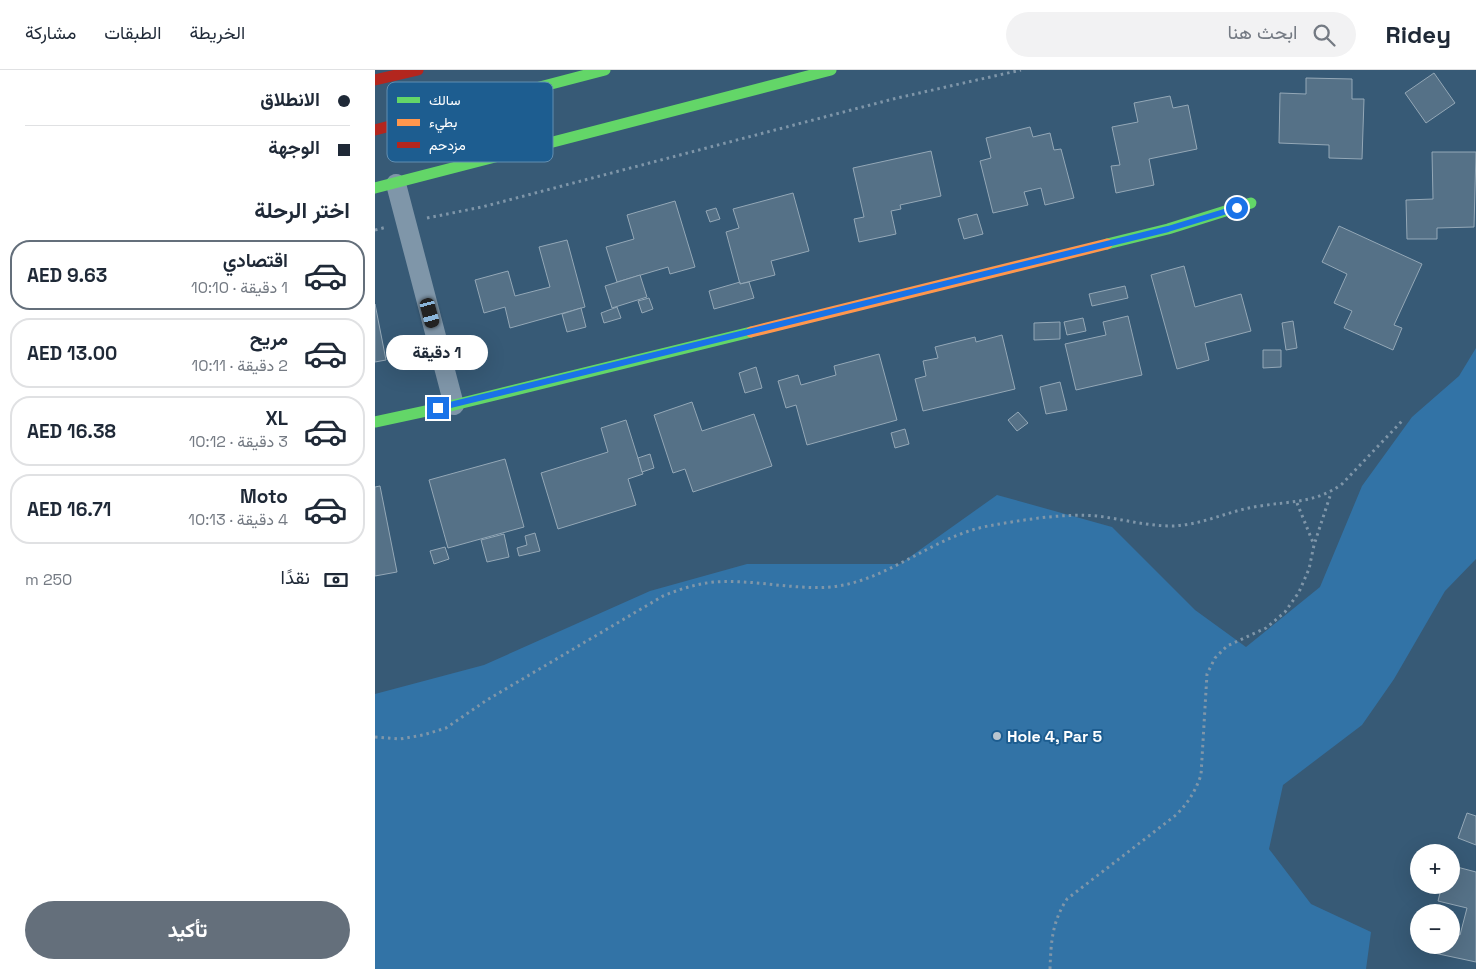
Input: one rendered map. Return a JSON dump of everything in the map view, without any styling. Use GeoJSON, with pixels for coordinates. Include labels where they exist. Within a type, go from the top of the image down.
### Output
{"type":"FeatureCollection","features":[{"type":"Feature","properties":{"kind":"street"},"geometry":{"type":"LineString","coordinates":[[375,80],[418,70]]}},
{"type":"Feature","properties":{"kind":"street"},"geometry":{"type":"LineString","coordinates":[[553,84],[605,70]]}},
{"type":"Feature","properties":{"kind":"street"},"geometry":{"type":"LineString","coordinates":[[553,143],[831,70]]}},
{"type":"Feature","properties":{"kind":"street"},"geometry":{"type":"LineString","coordinates":[[375,188],[480,162]]}},
{"type":"Feature","properties":{"kind":"street"},"geometry":{"type":"LineString","coordinates":[[396,184],[454,404]]}},
{"type":"Feature","properties":{"kind":"street"},"geometry":{"type":"LineString","coordinates":[[375,422],[1168,229],[1251,203]]}},
{"type":"Feature","properties":{"kind":"path"},"geometry":{"type":"LineString","coordinates":[[375,230],[482,207],[893,99],[1021,70]]}},
{"type":"Feature","properties":{"kind":"path"},"geometry":{"type":"LineString","coordinates":[[375,737],[400,739],[446,728],[487,700],[663,596],[688,586],[715,582],[831,587],[854,583],[877,575],[957,536],[987,526],[1079,516],[1173,526],[1196,523],[1257,506],[1297,503],[1321,498],[1342,484],[1402,421]]}},
{"type":"Feature","properties":{"kind":"path"},"geometry":{"type":"LineString","coordinates":[[1050,969],[1052,932],[1057,915],[1067,899],[1176,815],[1187,804],[1196,790],[1201,775],[1207,674],[1215,658],[1227,646],[1266,628],[1285,612],[1299,592],[1309,569],[1314,546],[1331,492]]}},
{"type":"Feature","properties":{"kind":"path"},"geometry":{"type":"LineString","coordinates":[[1297,503],[1314,546]]}},
{"type":"Feature","properties":{"kind":"shaded area"},"geometry":{"type":"Polygon","coordinates":[[[1476,348],[1476,559],[1445,591],[1394,679],[1362,725],[1283,785],[1269,849],[1311,904],[1371,932],[1366,969],[375,969],[375,694],[484,665],[650,591],[747,564],[900,564],[997,495],[1112,527],[1195,610],[1246,647],[1320,587],[1362,486],[1412,417],[1459,376],[1476,348]]]}},
{"type":"Feature","properties":{"kind":"building"},"geometry":{"type":"Polygon","coordinates":[[[1434,73],[1455,103],[1426,123],[1405,93],[1434,73]]]}},
{"type":"Feature","properties":{"kind":"building"},"geometry":{"type":"Polygon","coordinates":[[[1306,78],[1352,79],[1352,99],[1364,99],[1362,159],[1329,158],[1329,145],[1279,143],[1280,93],[1306,94],[1306,78]]]}},
{"type":"Feature","properties":{"kind":"building"},"geometry":{"type":"Polygon","coordinates":[[[1170,96],[1173,108],[1188,105],[1197,149],[1149,159],[1154,185],[1116,193],[1111,166],[1120,165],[1112,127],[1138,122],[1134,103],[1170,96]]]}},
{"type":"Feature","properties":{"kind":"building"},"geometry":{"type":"Polygon","coordinates":[[[1030,127],[1033,137],[1050,133],[1054,150],[1061,149],[1074,198],[1045,205],[1041,188],[1024,192],[1028,205],[993,213],[980,161],[991,158],[986,138],[1030,127]]]}},
{"type":"Feature","properties":{"kind":"building"},"geometry":{"type":"Polygon","coordinates":[[[931,151],[941,196],[900,205],[901,209],[891,211],[896,234],[859,242],[854,219],[864,217],[853,168],[931,151]]]}},
{"type":"Feature","properties":{"kind":"building"},"geometry":{"type":"Polygon","coordinates":[[[1432,152],[1476,152],[1474,227],[1437,228],[1437,239],[1407,239],[1406,200],[1433,199],[1432,152]]]}},
{"type":"Feature","properties":{"kind":"building"},"geometry":{"type":"Polygon","coordinates":[[[793,193],[809,251],[771,261],[775,275],[740,284],[726,232],[739,228],[733,209],[793,193]]]}},
{"type":"Feature","properties":{"kind":"building"},"geometry":{"type":"Polygon","coordinates":[[[675,201],[695,267],[670,274],[668,267],[617,282],[606,247],[634,239],[627,215],[675,201]]]}},
{"type":"Feature","properties":{"kind":"building"},"geometry":{"type":"Polygon","coordinates":[[[716,208],[720,219],[710,222],[706,211],[716,208]]]}},
{"type":"Feature","properties":{"kind":"building"},"geometry":{"type":"Polygon","coordinates":[[[977,214],[983,234],[964,239],[958,219],[977,214]]]}},
{"type":"Feature","properties":{"kind":"building"},"geometry":{"type":"Polygon","coordinates":[[[1339,226],[1422,264],[1394,325],[1402,328],[1393,350],[1344,328],[1352,311],[1334,303],[1347,274],[1322,262],[1339,226]]]}},
{"type":"Feature","properties":{"kind":"building"},"geometry":{"type":"Polygon","coordinates":[[[567,240],[585,307],[510,328],[505,307],[484,313],[475,280],[508,271],[515,296],[550,287],[539,247],[567,240]]]}},
{"type":"Feature","properties":{"kind":"building"},"geometry":{"type":"Polygon","coordinates":[[[1184,266],[1195,307],[1241,294],[1251,331],[1205,343],[1209,360],[1177,369],[1151,275],[1184,266]]]}},
{"type":"Feature","properties":{"kind":"building"},"geometry":{"type":"Polygon","coordinates":[[[640,275],[647,297],[612,308],[605,286],[640,275]]]}},
{"type":"Feature","properties":{"kind":"building"},"geometry":{"type":"Polygon","coordinates":[[[740,282],[740,284],[749,282],[754,298],[714,309],[709,291],[740,282]]]}},
{"type":"Feature","properties":{"kind":"building"},"geometry":{"type":"Polygon","coordinates":[[[1125,286],[1128,298],[1092,306],[1089,294],[1125,286]]]}},
{"type":"Feature","properties":{"kind":"building"},"geometry":{"type":"Polygon","coordinates":[[[649,298],[653,309],[642,313],[638,301],[649,298]]]}},
{"type":"Feature","properties":{"kind":"building"},"geometry":{"type":"Polygon","coordinates":[[[375,304],[386,360],[375,362],[375,304]]]}},
{"type":"Feature","properties":{"kind":"building"},"geometry":{"type":"Polygon","coordinates":[[[617,307],[621,318],[604,323],[601,313],[617,307]]]}},
{"type":"Feature","properties":{"kind":"building"},"geometry":{"type":"Polygon","coordinates":[[[581,308],[586,327],[567,332],[562,314],[581,308]]]}},
{"type":"Feature","properties":{"kind":"building"},"geometry":{"type":"Polygon","coordinates":[[[1128,316],[1142,375],[1076,390],[1065,344],[1106,335],[1103,322],[1128,316]]]}},
{"type":"Feature","properties":{"kind":"building"},"geometry":{"type":"Polygon","coordinates":[[[1083,318],[1086,331],[1067,335],[1064,322],[1083,318]]]}},
{"type":"Feature","properties":{"kind":"building"},"geometry":{"type":"Polygon","coordinates":[[[1293,321],[1297,348],[1286,350],[1282,323],[1293,321]]]}},
{"type":"Feature","properties":{"kind":"building"},"geometry":{"type":"Polygon","coordinates":[[[1060,322],[1060,339],[1034,340],[1034,323],[1060,322]]]}},
{"type":"Feature","properties":{"kind":"building"},"geometry":{"type":"Polygon","coordinates":[[[1002,335],[1015,389],[923,411],[915,379],[926,376],[923,361],[938,358],[935,347],[975,337],[976,342],[1002,335]]]}},
{"type":"Feature","properties":{"kind":"building"},"geometry":{"type":"Polygon","coordinates":[[[1263,350],[1281,350],[1281,367],[1263,368],[1263,350]]]}},
{"type":"Feature","properties":{"kind":"building"},"geometry":{"type":"Polygon","coordinates":[[[879,354],[897,420],[807,445],[796,405],[786,408],[778,381],[798,375],[801,385],[836,375],[834,366],[879,354]]]}},
{"type":"Feature","properties":{"kind":"building"},"geometry":{"type":"Polygon","coordinates":[[[756,367],[762,388],[745,393],[739,373],[756,367]]]}},
{"type":"Feature","properties":{"kind":"building"},"geometry":{"type":"Polygon","coordinates":[[[1060,382],[1067,410],[1046,414],[1040,387],[1060,382]]]}},
{"type":"Feature","properties":{"kind":"building"},"geometry":{"type":"Polygon","coordinates":[[[692,402],[702,431],[754,414],[772,466],[693,492],[685,469],[673,473],[654,415],[692,402]]]}},
{"type":"Feature","properties":{"kind":"building"},"geometry":{"type":"Polygon","coordinates":[[[1018,412],[1028,423],[1017,431],[1008,420],[1018,412]]]}},
{"type":"Feature","properties":{"kind":"building"},"geometry":{"type":"Polygon","coordinates":[[[626,420],[643,474],[628,479],[636,505],[558,529],[541,473],[608,452],[601,428],[626,420]]]}},
{"type":"Feature","properties":{"kind":"building"},"geometry":{"type":"Polygon","coordinates":[[[905,429],[909,444],[895,448],[891,433],[905,429]]]}},
{"type":"Feature","properties":{"kind":"building"},"geometry":{"type":"Polygon","coordinates":[[[650,454],[654,468],[642,472],[638,458],[650,454]]]}},
{"type":"Feature","properties":{"kind":"building"},"geometry":{"type":"Polygon","coordinates":[[[505,459],[524,527],[448,548],[429,480],[505,459]]]}},
{"type":"Feature","properties":{"kind":"building"},"geometry":{"type":"Polygon","coordinates":[[[380,486],[397,572],[375,576],[375,487],[380,486]]]}},
{"type":"Feature","properties":{"kind":"building"},"geometry":{"type":"Polygon","coordinates":[[[535,533],[540,551],[519,556],[517,548],[527,545],[525,536],[535,533]]]}},
{"type":"Feature","properties":{"kind":"building"},"geometry":{"type":"Polygon","coordinates":[[[504,534],[509,557],[487,562],[481,540],[504,534]]]}},
{"type":"Feature","properties":{"kind":"building"},"geometry":{"type":"Polygon","coordinates":[[[445,547],[449,559],[434,564],[430,551],[445,547]]]}},
{"type":"Feature","properties":{"kind":"building"},"geometry":{"type":"Polygon","coordinates":[[[1467,813],[1476,816],[1476,845],[1458,838],[1467,813]]]}},
{"type":"Feature","properties":{"kind":"building"},"geometry":{"type":"Polygon","coordinates":[[[1460,868],[1476,872],[1476,962],[1439,954],[1460,954],[1460,935],[1467,908],[1460,906],[1460,904],[1438,901],[1440,894],[1460,894],[1460,868]]]}},
{"type":"Feature","properties":{"kind":"traffic: fast"},"geometry":{"type":"LineString","coordinates":[[553,84],[605,70]]}},
{"type":"Feature","properties":{"kind":"traffic: fast"},"geometry":{"type":"LineString","coordinates":[[553,142],[831,70]]}},
{"type":"Feature","properties":{"kind":"traffic: fast"},"geometry":{"type":"LineString","coordinates":[[375,188],[475,162]]}},
{"type":"Feature","properties":{"kind":"traffic: fast"},"geometry":{"type":"LineString","coordinates":[[1107,244],[1168,229],[1251,203]]}},
{"type":"Feature","properties":{"kind":"traffic: fast"},"geometry":{"type":"LineString","coordinates":[[375,422],[454,405],[751,332]]}},
{"type":"Feature","properties":{"kind":"traffic: slow"},"geometry":{"type":"LineString","coordinates":[[751,332],[1107,244]]}},
{"type":"Feature","properties":{"kind":"traffic: jam"},"geometry":{"type":"LineString","coordinates":[[375,80],[418,70]]}},
{"type":"Feature","properties":{"kind":"traffic: jam"},"geometry":{"type":"LineString","coordinates":[[375,130],[387,127]]}},
{"type":"Feature","properties":{"kind":"place","name":"Hole 4, Par 5"},"geometry":{"type":"Point","coordinates":[997,736]}},
{"type":"Feature","properties":{"kind":"route"},"geometry":{"type":"LineString","coordinates":[[438,408],[1168,229],[1237,208]]}}]}
